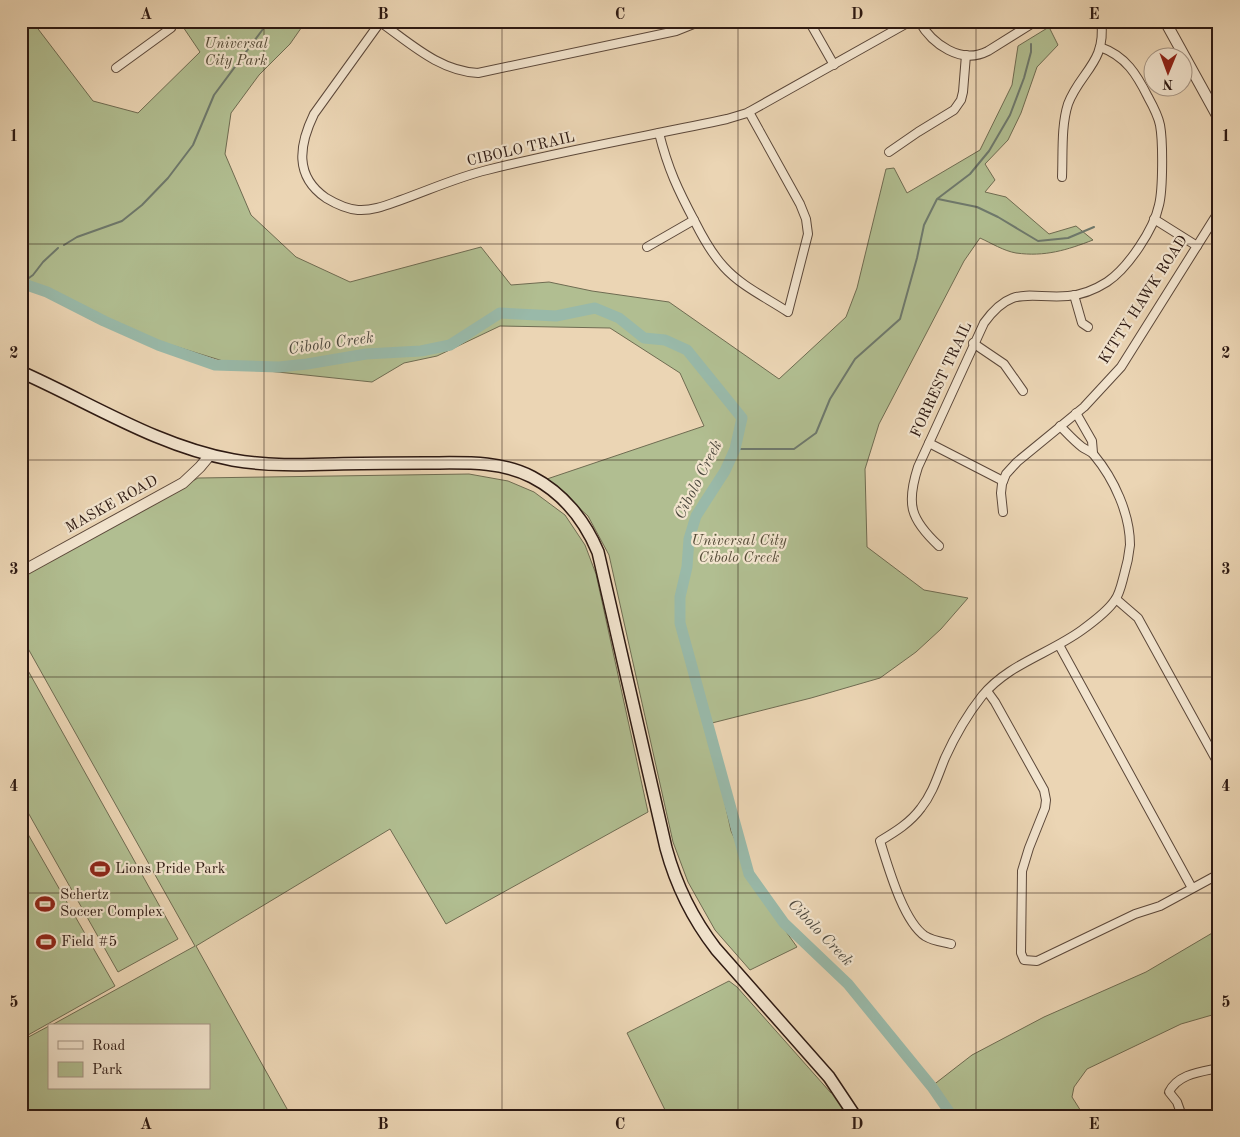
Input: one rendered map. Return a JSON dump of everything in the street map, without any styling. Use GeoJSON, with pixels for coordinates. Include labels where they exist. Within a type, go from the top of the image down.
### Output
{"type":"FeatureCollection","features":[{"type":"Feature","properties":{"kind":"main road"},"geometry":{"type":"LineString","coordinates":[[21,372],[66,392],[149,434],[210,455],[247,462],[286,465],[493,464],[533,477],[562,498],[585,525],[598,552],[666,848],[684,900],[704,934],[829,1077],[856,1116]]}},
{"type":"Feature","properties":{"kind":"street"},"geometry":{"type":"LineString","coordinates":[[380,22],[440,64],[454,70],[478,73],[676,31],[701,21]]}},
{"type":"Feature","properties":{"kind":"street"},"geometry":{"type":"LineString","coordinates":[[809,21],[834,65]]}},
{"type":"Feature","properties":{"kind":"street","name":"CIBOLO TRAIL"},"geometry":{"type":"LineString","coordinates":[[380,22],[314,114],[304,142],[303,160],[308,179],[313,188],[345,208],[358,210],[373,210],[485,170],[727,119],[749,112],[911,21]]}},
{"type":"Feature","properties":{"kind":"street"},"geometry":{"type":"LineString","coordinates":[[919,21],[929,37],[938,44],[947,50],[966,55],[983,54],[1024,24],[1036,21]]}},
{"type":"Feature","properties":{"kind":"street"},"geometry":{"type":"LineString","coordinates":[[1062,177],[1065,120],[1068,104],[1076,88],[1096,60],[1102,33],[1101,21]]}},
{"type":"Feature","properties":{"kind":"street"},"geometry":{"type":"LineString","coordinates":[[1165,21],[1219,119]]}},
{"type":"Feature","properties":{"kind":"street"},"geometry":{"type":"LineString","coordinates":[[116,68],[169,24]]}},
{"type":"Feature","properties":{"kind":"street","name":"FORREST TRAIL"},"geometry":{"type":"LineString","coordinates":[[938,546],[917,521],[911,509],[913,483],[929,442],[973,343],[984,323],[1000,305],[1010,300],[1027,295],[1074,295],[1108,282],[1126,266],[1147,233],[1159,206],[1161,195],[1161,132],[1159,119],[1136,75],[1128,64],[1112,52],[1100,47]]}},
{"type":"Feature","properties":{"kind":"street"},"geometry":{"type":"LineString","coordinates":[[889,152],[954,110],[961,100],[963,92],[966,55]]}},
{"type":"Feature","properties":{"kind":"street"},"geometry":{"type":"LineString","coordinates":[[659,133],[676,188],[706,244],[725,268],[746,285],[788,312],[808,234],[806,219],[800,204],[749,112]]}},
{"type":"Feature","properties":{"kind":"street","name":"KITTY HAWK ROAD"},"geometry":{"type":"LineString","coordinates":[[1003,481],[1006,474],[1017,462],[1076,413],[1109,382],[1121,367],[1219,211]]}},
{"type":"Feature","properties":{"kind":"street"},"geometry":{"type":"LineString","coordinates":[[1154,219],[1197,246]]}},
{"type":"Feature","properties":{"kind":"street"},"geometry":{"type":"LineString","coordinates":[[647,247],[694,220]]}},
{"type":"Feature","properties":{"kind":"street"},"geometry":{"type":"LineString","coordinates":[[1074,295],[1082,323],[1088,327]]}},
{"type":"Feature","properties":{"kind":"street"},"geometry":{"type":"LineString","coordinates":[[973,343],[1004,364],[1023,391]]}},
{"type":"Feature","properties":{"kind":"street"},"geometry":{"type":"LineString","coordinates":[[1076,413],[1092,441],[1093,453]]}},
{"type":"Feature","properties":{"kind":"street"},"geometry":{"type":"LineString","coordinates":[[951,944],[925,936],[912,922],[900,898],[880,841],[903,827],[921,809],[933,790],[946,756],[962,723],[987,691],[999,678],[1082,630],[1116,599],[1128,562],[1130,544],[1122,504],[1107,474],[1093,453],[1082,447],[1060,426]]}},
{"type":"Feature","properties":{"kind":"street"},"geometry":{"type":"LineString","coordinates":[[929,442],[1003,481],[1001,493],[1003,512]]}},
{"type":"Feature","properties":{"kind":"street","name":"MASKE ROAD"},"geometry":{"type":"LineString","coordinates":[[21,572],[184,483],[210,455]]}},
{"type":"Feature","properties":{"kind":"street"},"geometry":{"type":"LineString","coordinates":[[1116,599],[1138,618],[1219,765]]}},
{"type":"Feature","properties":{"kind":"street"},"geometry":{"type":"LineString","coordinates":[[1059,645],[1192,888]]}},
{"type":"Feature","properties":{"kind":"street"},"geometry":{"type":"LineString","coordinates":[[987,691],[1044,790],[1046,800],[1046,808],[1029,848],[1022,871],[1022,962],[1037,961],[1135,914],[1160,906],[1219,874]]}},
{"type":"Feature","properties":{"kind":"street"},"geometry":{"type":"LineString","coordinates":[[1182,1116],[1177,1102],[1168,1092],[1174,1083],[1182,1077],[1219,1068]]}},
{"type":"Feature","properties":{"kind":"green space","name":"Universal City Cibolo Creek"},"geometry":{"type":"Polygon","coordinates":[[[21,21],[32,21],[93,101],[138,113],[200,52],[179,21],[306,21],[290,44],[259,75],[231,113],[225,154],[251,215],[296,257],[350,282],[481,247],[511,285],[549,282],[592,291],[669,302],[779,379],[846,317],[857,288],[886,169],[894,168],[907,193],[980,150],[1012,85],[1018,46],[1049,27],[1058,45],[1037,67],[1021,113],[1008,140],[985,164],[995,180],[985,192],[1006,197],[1049,234],[1076,226],[1093,240],[1056,252],[1027,254],[1007,251],[980,238],[964,261],[879,424],[865,469],[867,547],[924,590],[968,598],[941,629],[916,652],[880,678],[708,724],[731,831],[762,898],[797,947],[750,970],[715,930],[688,882],[673,842],[609,555],[588,516],[547,479],[704,426],[680,373],[610,328],[500,326],[437,356],[404,363],[372,382],[249,369],[96,322],[21,283],[21,21]]]}},
{"type":"Feature","properties":{"kind":"green space"},"geometry":{"type":"Polygon","coordinates":[[[469,474],[508,481],[534,492],[565,515],[585,545],[596,574],[648,812],[446,924],[390,829],[196,946],[291,1116],[21,1116],[21,1041],[48,1027],[48,1090],[210,1090],[210,1024],[54,1024],[195,946],[21,636],[21,577],[198,478],[469,474]]]}},
{"type":"Feature","properties":{"kind":"green space","name":"Lions Pride Park"},"geometry":{"type":"Polygon","coordinates":[[[21,658],[178,939],[118,972],[21,800],[21,658]]]}},
{"type":"Feature","properties":{"kind":"green space","name":"Schertz Soccer Complex"},"geometry":{"type":"Polygon","coordinates":[[[21,822],[115,986],[21,1039],[21,822]]]}},
{"type":"Feature","properties":{"kind":"green space"},"geometry":{"type":"Polygon","coordinates":[[[1219,929],[1219,1013],[1181,1024],[1087,1069],[1074,1087],[1072,1097],[1084,1116],[957,1116],[932,1086],[972,1055],[1044,1017],[1146,972],[1219,929]]]}},
{"type":"Feature","properties":{"kind":"green space"},"geometry":{"type":"Polygon","coordinates":[[[729,981],[737,987],[831,1093],[834,1091],[850,1116],[668,1116],[627,1033],[729,981]]]}},
{"type":"Feature","properties":{"kind":"waterway"},"geometry":{"type":"LineString","coordinates":[[64,245],[77,237],[122,221],[142,205],[168,178],[193,145],[214,95],[269,21]]}},
{"type":"Feature","properties":{"kind":"waterway"},"geometry":{"type":"LineString","coordinates":[[735,449],[794,449],[816,433],[830,399],[855,359],[900,319],[924,225],[937,199],[970,174],[989,151],[1010,115],[1024,78],[1031,52],[1031,44]]}},
{"type":"Feature","properties":{"kind":"waterway"},"geometry":{"type":"LineString","coordinates":[[938,199],[977,207],[1038,241],[1068,238],[1094,227]]}},
{"type":"Feature","properties":{"kind":"waterway"},"geometry":{"type":"LineString","coordinates":[[22,283],[33,275],[58,248]]}},
{"type":"Feature","properties":{"kind":"waterway","name":"Cibolo Creek"},"geometry":{"type":"LineString","coordinates":[[21,283],[47,292],[104,321],[158,345],[215,365],[279,367],[366,354],[421,351],[450,345],[500,313],[556,316],[595,308],[619,318],[644,338],[665,340],[687,350],[742,418],[735,449],[725,471],[696,516],[689,539],[687,567],[680,597],[680,623],[749,874],[784,923],[848,984],[932,1087],[952,1116]]}},
{"type":"Feature","properties":{"kind":"place","name":"Lions Pride Park"},"geometry":{"type":"Point","coordinates":[100,869]}},
{"type":"Feature","properties":{"kind":"place","name":"Schertz Soccer Complex"},"geometry":{"type":"Point","coordinates":[45,904]}},
{"type":"Feature","properties":{"kind":"place","name":"Field #5"},"geometry":{"type":"Point","coordinates":[46,942]}},
{"type":"Feature","properties":{"kind":"park label","name":"Universal City Park"},"geometry":{"type":"Point","coordinates":[236,52]}}]}
